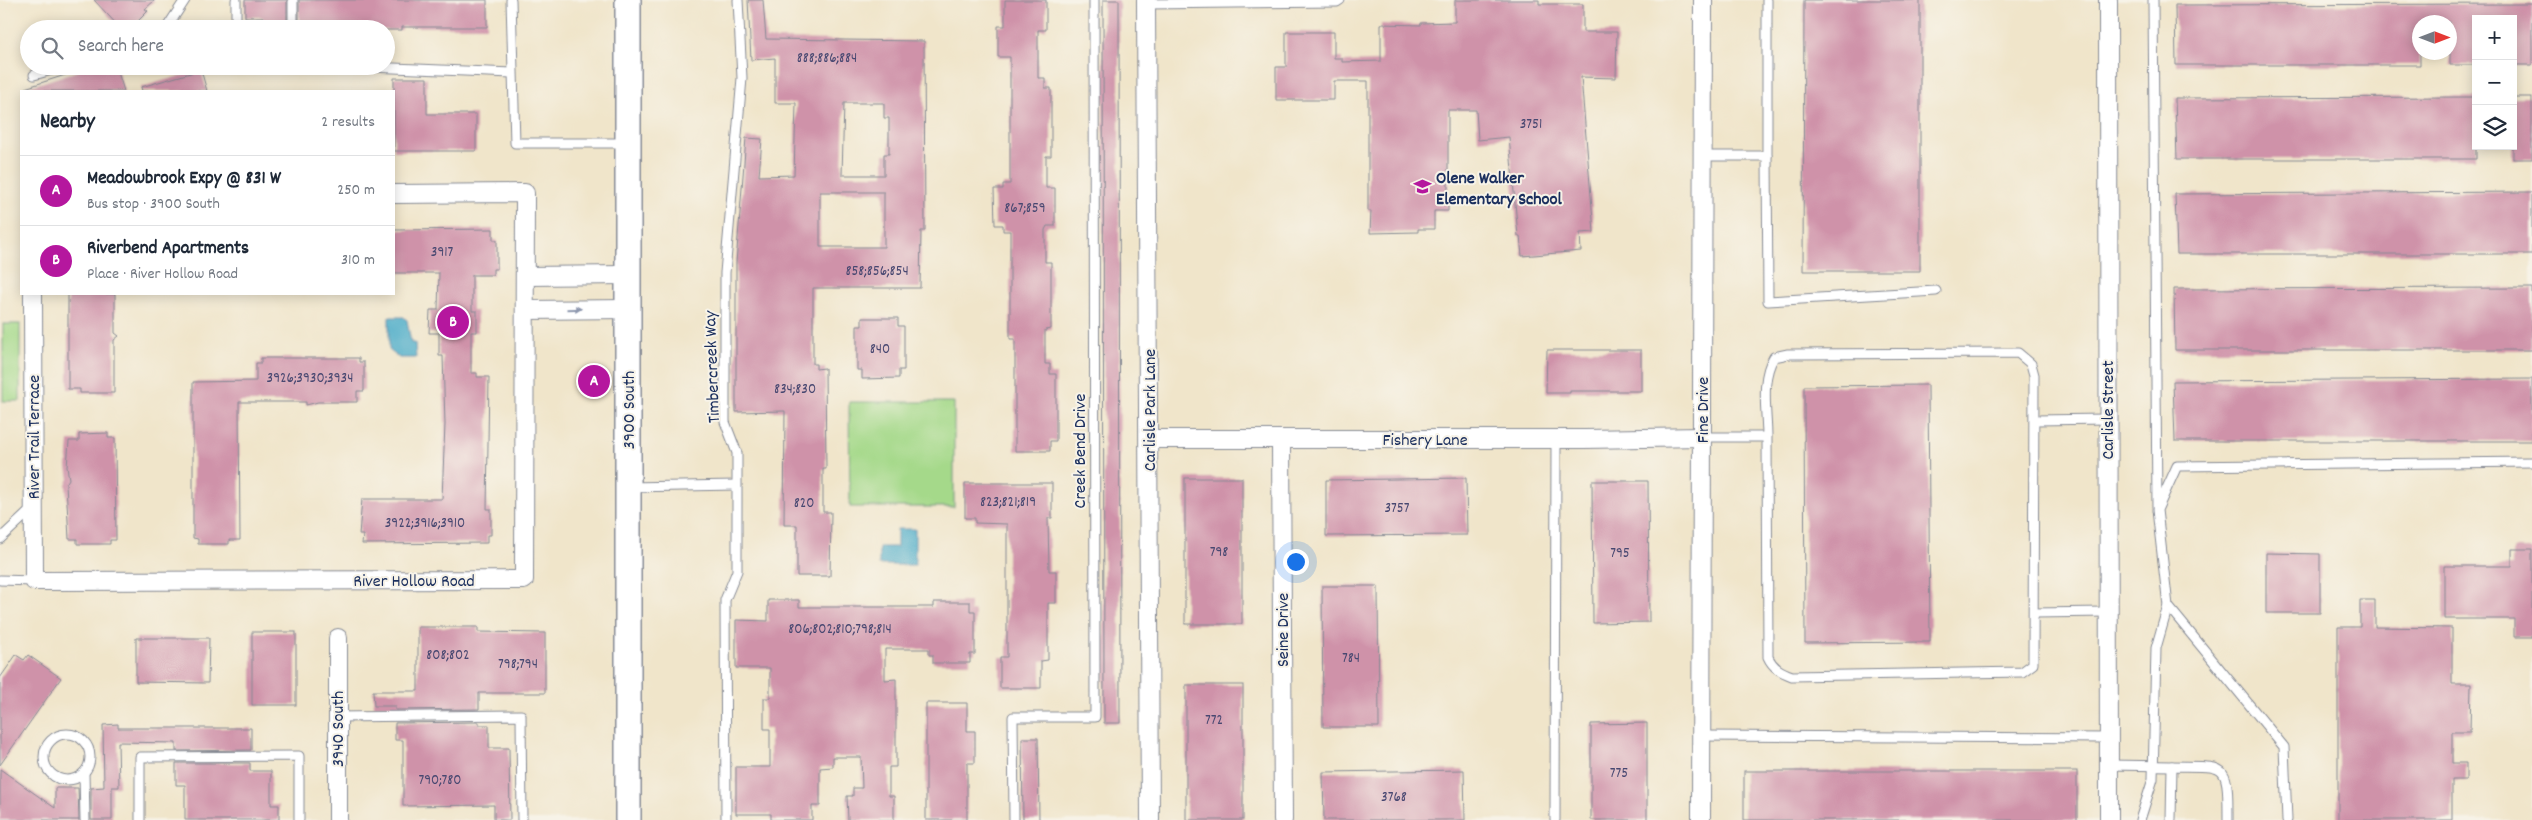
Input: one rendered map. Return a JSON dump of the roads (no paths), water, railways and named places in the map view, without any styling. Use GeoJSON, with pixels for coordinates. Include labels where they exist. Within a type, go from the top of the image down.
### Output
{"type":"FeatureCollection","features":[{"type":"Feature","properties":{"kind":"main road","name":"3900 South"},"geometry":{"type":"LineString","coordinates":[[628,0],[628,820]]}},
{"type":"Feature","properties":{"kind":"street","name":"Fine Drive"},"geometry":{"type":"LineString","coordinates":[[1701,820],[1704,0]]}},
{"type":"Feature","properties":{"kind":"street","name":"Carlisle Street"},"geometry":{"type":"LineString","coordinates":[[2108,0],[2107,612],[2109,820]]}},
{"type":"Feature","properties":{"kind":"street","name":"Carlisle Park Lane"},"geometry":{"type":"LineString","coordinates":[[1146,2],[1150,820]]}},
{"type":"Feature","properties":{"kind":"street","name":"River Hollow Road"},"geometry":{"type":"LineString","coordinates":[[34,581],[524,580],[525,193],[395,194]]}},
{"type":"Feature","properties":{"kind":"street"},"geometry":{"type":"LineString","coordinates":[[526,276],[628,275]]}},
{"type":"Feature","properties":{"kind":"street","name":"River Trail Terrace"},"geometry":{"type":"LineString","coordinates":[[33,295],[34,581]]}},
{"type":"Feature","properties":{"kind":"street"},"geometry":{"type":"LineString","coordinates":[[526,310],[628,309]]}},
{"type":"Feature","properties":{"kind":"street","name":"Fishery Lane"},"geometry":{"type":"LineString","coordinates":[[1149,439],[1702,437]]}},
{"type":"Feature","properties":{"kind":"street","name":"Seine Drive"},"geometry":{"type":"LineString","coordinates":[[1282,439],[1283,820]]}},
{"type":"Feature","properties":{"kind":"street","name":"3940 South"},"geometry":{"type":"LineString","coordinates":[[338,638],[338,820]]}},
{"type":"Feature","properties":{"kind":"lane"},"geometry":{"type":"LineString","coordinates":[[172,20],[185,0]]}},
{"type":"Feature","properties":{"kind":"lane"},"geometry":{"type":"LineString","coordinates":[[236,0],[236,20]]}},
{"type":"Feature","properties":{"kind":"lane"},"geometry":{"type":"LineString","coordinates":[[292,0],[293,20]]}},
{"type":"Feature","properties":{"kind":"lane"},"geometry":{"type":"LineString","coordinates":[[511,0],[515,143],[628,143]]}},
{"type":"Feature","properties":{"kind":"lane","name":"Timbercreek Way"},"geometry":{"type":"LineString","coordinates":[[726,820],[726,600],[737,571],[737,453],[726,422],[725,273],[742,78],[738,0]]}},
{"type":"Feature","properties":{"kind":"lane","name":"Creek Bend Drive"},"geometry":{"type":"LineString","coordinates":[[1014,820],[1014,717],[1095,717],[1094,0]]}},
{"type":"Feature","properties":{"kind":"lane"},"geometry":{"type":"LineString","coordinates":[[1146,2],[1337,2],[1340,0]]}},
{"type":"Feature","properties":{"kind":"lane"},"geometry":{"type":"LineString","coordinates":[[1767,0],[1768,301],[1936,291]]}},
{"type":"Feature","properties":{"kind":"lane"},"geometry":{"type":"LineString","coordinates":[[2140,820],[2153,779],[2156,648],[2168,606],[2157,510],[2153,0]]}},
{"type":"Feature","properties":{"kind":"lane"},"geometry":{"type":"LineString","coordinates":[[395,68],[512,73]]}},
{"type":"Feature","properties":{"kind":"lane"},"geometry":{"type":"LineString","coordinates":[[1704,156],[1767,156]]}},
{"type":"Feature","properties":{"kind":"lane"},"geometry":{"type":"LineString","coordinates":[[2018,353],[2031,364],[2034,375],[2035,420],[2033,664],[2022,672],[1792,676],[1781,672],[1771,664],[1768,657],[1766,382],[1768,366],[1774,357],[1788,354],[2018,353]]}},
{"type":"Feature","properties":{"kind":"lane"},"geometry":{"type":"LineString","coordinates":[[2035,420],[2107,419]]}},
{"type":"Feature","properties":{"kind":"lane"},"geometry":{"type":"LineString","coordinates":[[1702,437],[1767,437]]}},
{"type":"Feature","properties":{"kind":"lane"},"geometry":{"type":"LineString","coordinates":[[1556,439],[1556,820]]}},
{"type":"Feature","properties":{"kind":"lane"},"geometry":{"type":"LineString","coordinates":[[2157,510],[2177,466],[2532,462]]}},
{"type":"Feature","properties":{"kind":"lane"},"geometry":{"type":"LineString","coordinates":[[628,486],[736,485]]}},
{"type":"Feature","properties":{"kind":"lane"},"geometry":{"type":"LineString","coordinates":[[0,539],[33,508]]}},
{"type":"Feature","properties":{"kind":"lane"},"geometry":{"type":"LineString","coordinates":[[0,580],[34,581]]}},
{"type":"Feature","properties":{"kind":"lane"},"geometry":{"type":"LineString","coordinates":[[2168,606],[2284,747],[2287,820]]}},
{"type":"Feature","properties":{"kind":"lane"},"geometry":{"type":"LineString","coordinates":[[2034,613],[2107,612]]}},
{"type":"Feature","properties":{"kind":"lane"},"geometry":{"type":"LineString","coordinates":[[337,717],[521,715],[522,820]]}},
{"type":"Feature","properties":{"kind":"lane"},"geometry":{"type":"LineString","coordinates":[[84,772],[70,780],[56,778],[50,773],[44,761],[44,754],[50,741],[64,734],[72,734],[85,743],[90,758],[84,772],[85,820]]}},
{"type":"Feature","properties":{"kind":"lane"},"geometry":{"type":"LineString","coordinates":[[1701,736],[2109,738]]}},
{"type":"Feature","properties":{"kind":"lane"},"geometry":{"type":"LineString","coordinates":[[140,820],[140,757],[299,756],[299,820]]}},
{"type":"Feature","properties":{"kind":"lane"},"geometry":{"type":"LineString","coordinates":[[2109,765],[2215,767],[2225,774],[2228,786],[2228,820]]}},
{"type":"Feature","properties":{"kind":"lane"},"geometry":{"type":"LineString","coordinates":[[2171,820],[2172,766]]}},
{"type":"Feature","properties":{"kind":"water"},"geometry":{"type":"Polygon","coordinates":[[[389,317],[404,317],[407,320],[411,343],[415,343],[416,358],[399,358],[389,350],[389,317]]]}},
{"type":"Feature","properties":{"kind":"water"},"geometry":{"type":"Polygon","coordinates":[[[897,529],[915,529],[915,565],[879,565],[879,547],[897,547],[897,529]]]}},
{"type":"Feature","properties":{"kind":"place","name":"Olene Walker Elementary School"},"geometry":{"type":"Point","coordinates":[1422,187]}},
{"type":"Feature","properties":{"kind":"place","name":"Riverbend Apartments"},"geometry":{"type":"Point","coordinates":[453,322]}},
{"type":"Feature","properties":{"kind":"place","name":"Meadowbrook Expy @ 831 W"},"geometry":{"type":"Point","coordinates":[594,381]}}]}
